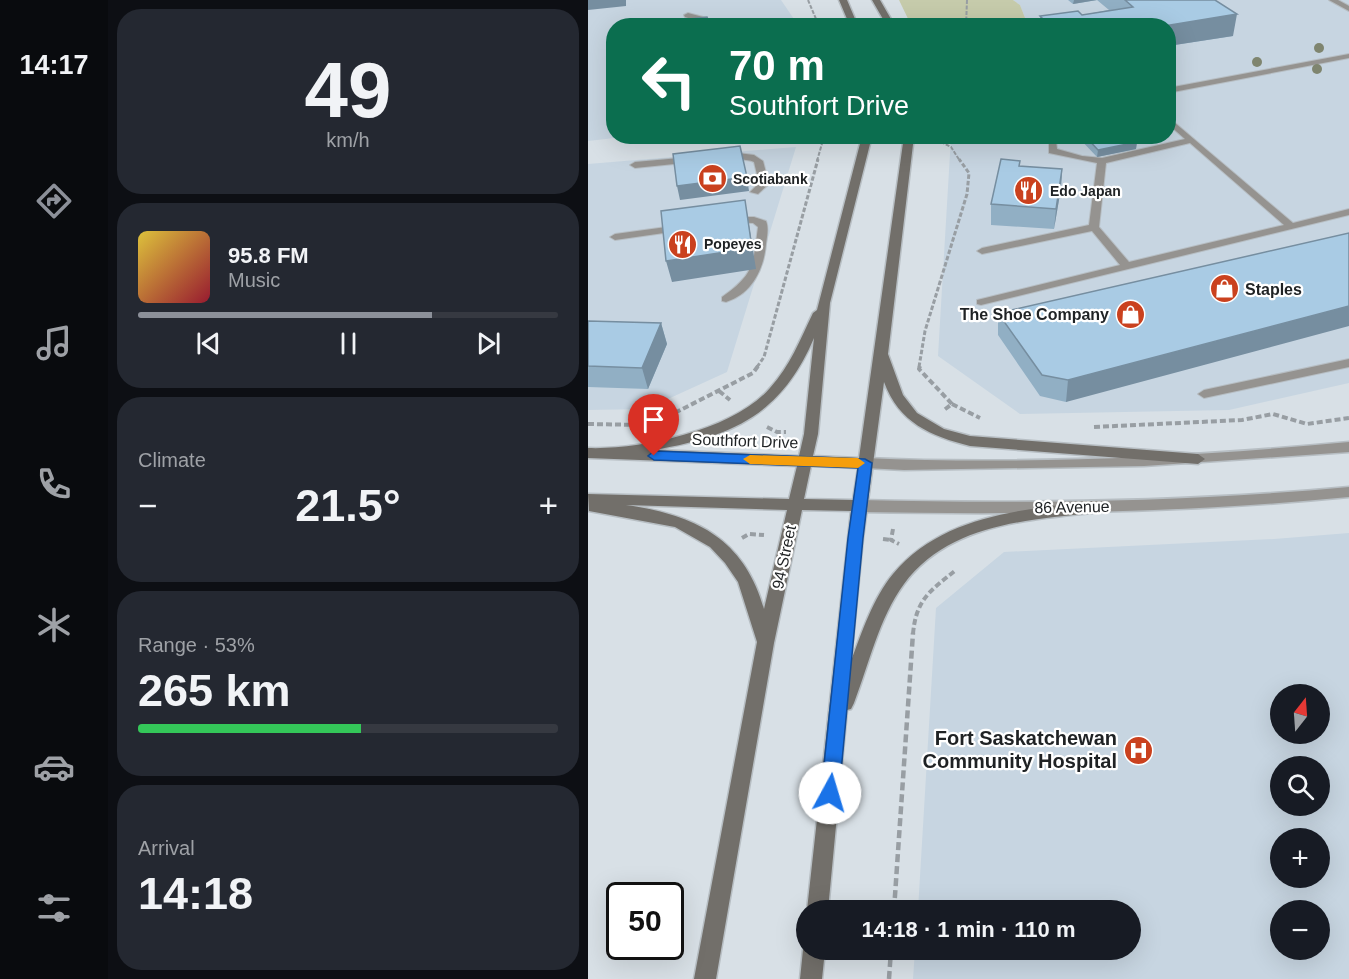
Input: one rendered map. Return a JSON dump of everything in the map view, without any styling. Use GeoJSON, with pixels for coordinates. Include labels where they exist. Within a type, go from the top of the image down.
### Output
{"type":"FeatureCollection","features":[{"type":"Feature","properties":{"kind":"main road"},"geometry":{"type":"LineString","coordinates":[[843,0],[851,18]]}},
{"type":"Feature","properties":{"kind":"main road"},"geometry":{"type":"LineString","coordinates":[[876,0],[886,18]]}},
{"type":"Feature","properties":{"kind":"main road","name":"94 Street"},"geometry":{"type":"LineString","coordinates":[[705,979],[765,643],[811,434],[824,303],[865,144]]}},
{"type":"Feature","properties":{"kind":"main road"},"geometry":{"type":"LineString","coordinates":[[819,900],[865,463],[882,353],[908,144]]}},
{"type":"Feature","properties":{"kind":"main road"},"geometry":{"type":"LineString","coordinates":[[608,454],[698,435],[750,416],[766,402],[791,371],[824,303]]}},
{"type":"Feature","properties":{"kind":"main road"},"geometry":{"type":"LineString","coordinates":[[882,353],[899,400],[924,425],[944,435],[970,441],[1198,459]]}},
{"type":"Feature","properties":{"kind":"main road","name":"Southfort Drive"},"geometry":{"type":"LineString","coordinates":[[588,453],[865,463]]}},
{"type":"Feature","properties":{"kind":"main road"},"geometry":{"type":"LineString","coordinates":[[588,499],[795,504]]}},
{"type":"Feature","properties":{"kind":"main road","name":"86 Avenue"},"geometry":{"type":"LineString","coordinates":[[795,504],[860,506]]}},
{"type":"Feature","properties":{"kind":"main road"},"geometry":{"type":"LineString","coordinates":[[588,506],[670,519],[686,523],[707,535],[746,580],[765,643]]}},
{"type":"Feature","properties":{"kind":"main road"},"geometry":{"type":"LineString","coordinates":[[837,723],[882,607],[906,571],[920,556],[940,541],[981,524],[1009,517],[1092,507]]}},
{"type":"Feature","properties":{"kind":"main road"},"geometry":{"type":"LineString","coordinates":[[811,979],[813,960]]}},
{"type":"Feature","properties":{"kind":"street"},"geometry":{"type":"LineString","coordinates":[[865,463],[902,465],[1089,463],[1198,459],[1349,447]]}},
{"type":"Feature","properties":{"kind":"street","name":"86 Avenue"},"geometry":{"type":"LineString","coordinates":[[860,506],[1092,507],[1266,501],[1349,492]]}},
{"type":"Feature","properties":{"kind":"lane"},"geometry":{"type":"LineString","coordinates":[[1333,0],[1349,9]]}},
{"type":"Feature","properties":{"kind":"lane"},"geometry":{"type":"LineString","coordinates":[[688,15],[698,18]]}},
{"type":"Feature","properties":{"kind":"lane"},"geometry":{"type":"LineString","coordinates":[[1176,89],[1349,56]]}},
{"type":"Feature","properties":{"kind":"lane"},"geometry":{"type":"LineString","coordinates":[[1176,126],[1291,226]]}},
{"type":"Feature","properties":{"kind":"lane"},"geometry":{"type":"LineString","coordinates":[[1176,144],[1192,140]]}},
{"type":"Feature","properties":{"kind":"lane"},"geometry":{"type":"LineString","coordinates":[[1052,144],[1052,151],[1082,159],[1102,161],[1175,144]]}},
{"type":"Feature","properties":{"kind":"lane"},"geometry":{"type":"LineString","coordinates":[[716,158],[742,156],[755,158],[764,184],[756,192]]}},
{"type":"Feature","properties":{"kind":"lane"},"geometry":{"type":"LineString","coordinates":[[635,165],[704,159]]}},
{"type":"Feature","properties":{"kind":"lane"},"geometry":{"type":"LineString","coordinates":[[1102,161],[1094,227],[1126,266]]}},
{"type":"Feature","properties":{"kind":"lane"},"geometry":{"type":"LineString","coordinates":[[981,302],[1349,212]]}},
{"type":"Feature","properties":{"kind":"lane"},"geometry":{"type":"LineString","coordinates":[[716,223],[738,219],[754,220],[763,227],[756,272],[749,282],[726,299]]}},
{"type":"Feature","properties":{"kind":"lane"},"geometry":{"type":"LineString","coordinates":[[615,237],[693,226]]}},
{"type":"Feature","properties":{"kind":"lane"},"geometry":{"type":"LineString","coordinates":[[982,250],[1094,227]]}},
{"type":"Feature","properties":{"kind":"lane"},"geometry":{"type":"LineString","coordinates":[[1204,394],[1349,363]]}},
{"type":"Feature","properties":{"kind":"path"},"geometry":{"type":"LineString","coordinates":[[808,0],[816,18]]}},
{"type":"Feature","properties":{"kind":"path"},"geometry":{"type":"LineString","coordinates":[[966,18],[967,0]]}},
{"type":"Feature","properties":{"kind":"path"},"geometry":{"type":"LineString","coordinates":[[654,423],[753,373],[764,357],[822,144]]}},
{"type":"Feature","properties":{"kind":"path"},"geometry":{"type":"LineString","coordinates":[[945,144],[951,147],[969,173],[967,194],[925,331],[919,369],[952,404],[989,421]]}},
{"type":"Feature","properties":{"kind":"path"},"geometry":{"type":"LineString","coordinates":[[936,417],[952,404]]}},
{"type":"Feature","properties":{"kind":"path"},"geometry":{"type":"LineString","coordinates":[[1083,427],[1242,420],[1273,414],[1306,424],[1349,418]]}},
{"type":"Feature","properties":{"kind":"path"},"geometry":{"type":"LineString","coordinates":[[588,424],[648,424]]}},
{"type":"Feature","properties":{"kind":"path"},"geometry":{"type":"LineString","coordinates":[[763,425],[777,432],[786,432]]}},
{"type":"Feature","properties":{"kind":"path"},"geometry":{"type":"LineString","coordinates":[[751,524],[749,534],[764,535]]}},
{"type":"Feature","properties":{"kind":"path"},"geometry":{"type":"LineString","coordinates":[[891,540],[893,528]]}},
{"type":"Feature","properties":{"kind":"path"},"geometry":{"type":"LineString","coordinates":[[883,539],[891,540],[906,548]]}},
{"type":"Feature","properties":{"kind":"path"},"geometry":{"type":"LineString","coordinates":[[895,900],[914,622],[925,595],[956,570]]}},
{"type":"Feature","properties":{"kind":"path"},"geometry":{"type":"LineString","coordinates":[[890,979],[891,960]]}},
{"type":"Feature","properties":{"kind":"shaded area"},"geometry":{"type":"Polygon","coordinates":[[[588,0],[781,0],[793,18],[606,18],[606,139],[588,141],[588,0]]]}},
{"type":"Feature","properties":{"kind":"shaded area"},"geometry":{"type":"Polygon","coordinates":[[[1013,0],[1349,0],[1349,383],[1229,410],[1020,414],[938,356],[951,144],[1176,144],[1176,18],[1025,18],[1020,5],[1013,0]]]}},
{"type":"Feature","properties":{"kind":"shaded area"},"geometry":{"type":"Polygon","coordinates":[[[796,147],[727,372],[646,409],[588,410],[588,164],[796,147]]]}},
{"type":"Feature","properties":{"kind":"shaded area","name":"Fort Saskatchewan Community Hospital"},"geometry":{"type":"Polygon","coordinates":[[[1349,533],[1349,979],[913,979],[914,960],[1141,960],[1141,900],[919,900],[936,608],[1004,552],[1274,539],[1349,533]]]}},
{"type":"Feature","properties":{"kind":"green space"},"geometry":{"type":"Polygon","coordinates":[[[899,0],[1013,0],[1020,5],[1025,18],[908,18],[899,0]]]}},
{"type":"Feature","properties":{"kind":"building"},"geometry":{"type":"Polygon","coordinates":[[[1125,0],[1215,0],[1237,14],[1176,24],[1176,18],[1042,18],[1040,16],[1078,11],[1082,15],[1133,7],[1125,0]]]}},
{"type":"Feature","properties":{"kind":"building"},"geometry":{"type":"Polygon","coordinates":[[[1092,144],[1127,144],[1098,150],[1092,144]]]}},
{"type":"Feature","properties":{"kind":"building"},"geometry":{"type":"Polygon","coordinates":[[[740,146],[747,177],[677,186],[673,154],[740,146]]]}},
{"type":"Feature","properties":{"kind":"building"},"geometry":{"type":"Polygon","coordinates":[[[1001,159],[1020,161],[1019,166],[1062,169],[1056,209],[991,204],[1001,159]]]}},
{"type":"Feature","properties":{"kind":"building"},"geometry":{"type":"Polygon","coordinates":[[[745,200],[752,248],[666,261],[661,211],[745,200]]]}},
{"type":"Feature","properties":{"kind":"building"},"geometry":{"type":"Polygon","coordinates":[[[1349,233],[1349,306],[1068,380],[1042,375],[998,313],[1349,233]]]}},
{"type":"Feature","properties":{"kind":"building"},"geometry":{"type":"Polygon","coordinates":[[[588,321],[661,323],[642,368],[588,366],[588,321]]]}},
{"type":"Feature","properties":{"kind":"slow traffic"},"geometry":{"type":"LineString","coordinates":[[750,459],[858,463]]}},
{"type":"Feature","properties":{"kind":"place","name":"Scotiabank"},"geometry":{"type":"Point","coordinates":[712,179]}},
{"type":"Feature","properties":{"kind":"place","name":"Edo Japan"},"geometry":{"type":"Point","coordinates":[1029,191]}},
{"type":"Feature","properties":{"kind":"place","name":"Popeyes"},"geometry":{"type":"Point","coordinates":[683,244]}},
{"type":"Feature","properties":{"kind":"place","name":"Staples"},"geometry":{"type":"Point","coordinates":[1224,289]}},
{"type":"Feature","properties":{"kind":"place","name":"The Shoe Company"},"geometry":{"type":"Point","coordinates":[1130,314]}},
{"type":"Feature","properties":{"kind":"place","name":"Fort Saskatchewan Community Hospital"},"geometry":{"type":"Point","coordinates":[1138,750]}},
{"type":"Feature","properties":{"kind":"route"},"geometry":{"type":"LineString","coordinates":[[654,456],[865,463],[855,538],[830,793]]}}]}
